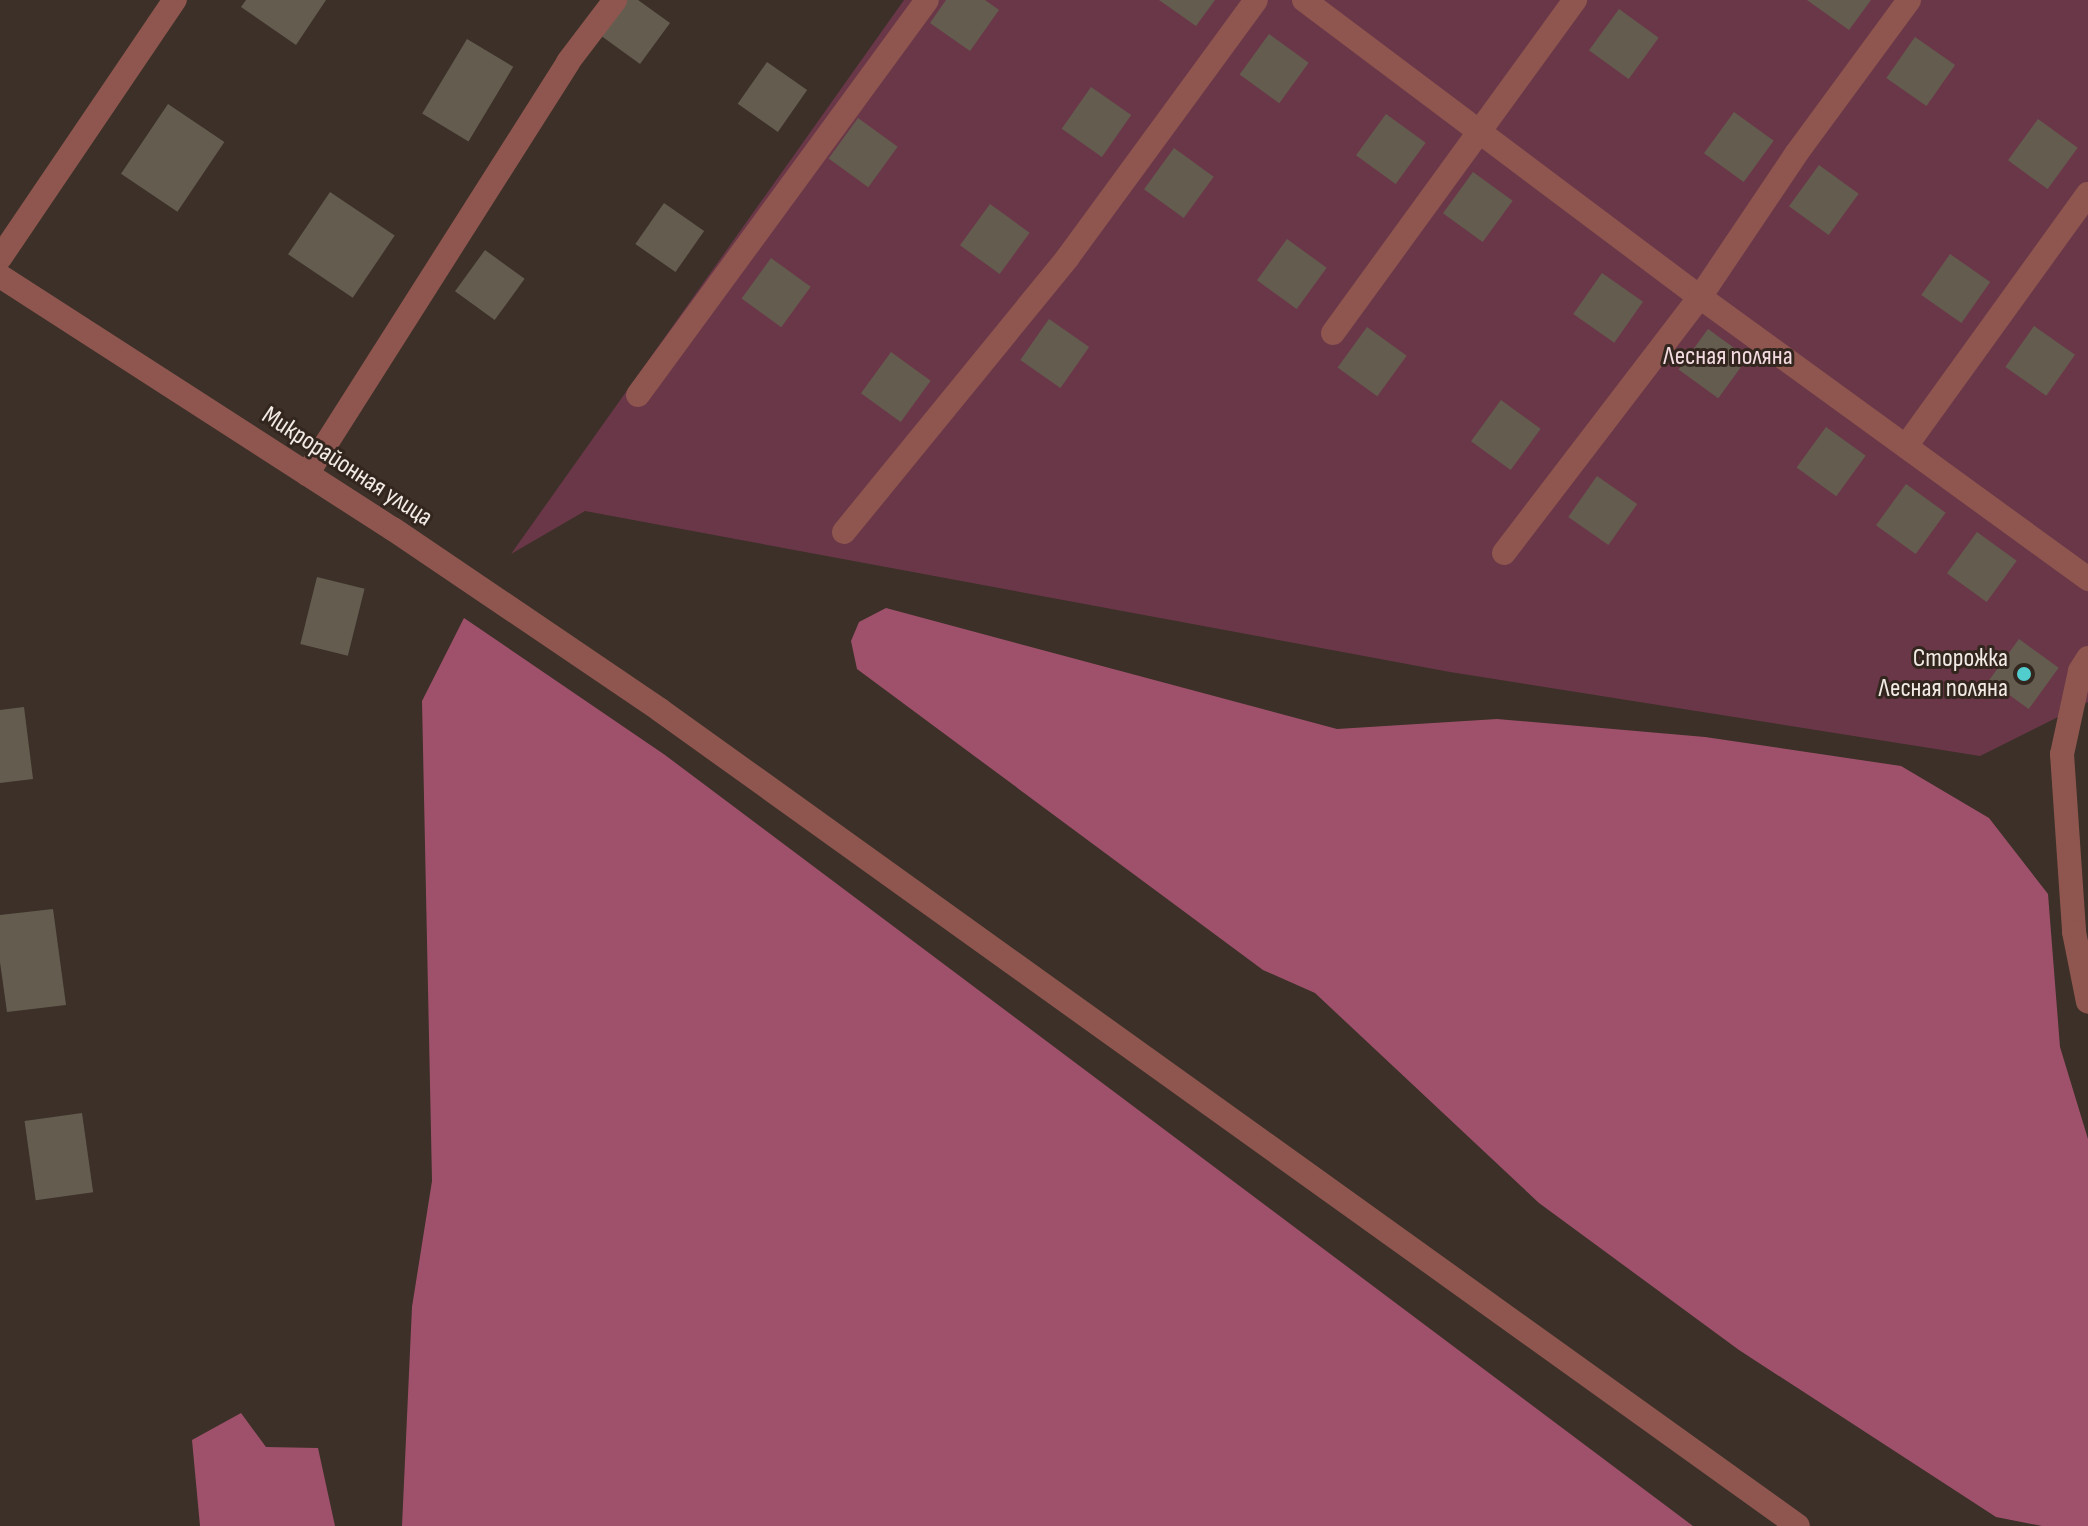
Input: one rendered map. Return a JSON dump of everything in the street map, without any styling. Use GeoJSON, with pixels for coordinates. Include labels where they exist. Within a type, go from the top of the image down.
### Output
{"type":"FeatureCollection","features":[{"type":"Feature","properties":{"kind":"street"},"geometry":{"type":"LineString","coordinates":[[0,258],[175,0]]}},
{"type":"Feature","properties":{"kind":"street"},"geometry":{"type":"LineString","coordinates":[[307,474],[568,62],[615,0]]}},
{"type":"Feature","properties":{"kind":"street"},"geometry":{"type":"LineString","coordinates":[[638,395],[927,0]]}},
{"type":"Feature","properties":{"kind":"street"},"geometry":{"type":"LineString","coordinates":[[844,532],[1068,257],[1256,0]]}},
{"type":"Feature","properties":{"kind":"street"},"geometry":{"type":"LineString","coordinates":[[1304,0],[1700,297],[2088,579]]}},
{"type":"Feature","properties":{"kind":"street"},"geometry":{"type":"LineString","coordinates":[[1333,333],[1575,0]]}},
{"type":"Feature","properties":{"kind":"street"},"geometry":{"type":"LineString","coordinates":[[1504,553],[1700,297],[1796,154],[1909,0]]}},
{"type":"Feature","properties":{"kind":"street"},"geometry":{"type":"LineString","coordinates":[[1906,446],[2088,194]]}},
{"type":"Feature","properties":{"kind":"street","name":"Микрорайонная улица"},"geometry":{"type":"LineString","coordinates":[[0,276],[307,474],[660,710],[1798,1526]]}},
{"type":"Feature","properties":{"kind":"street"},"geometry":{"type":"LineString","coordinates":[[2088,658],[2080,671],[2062,754],[2074,932],[2088,1002]]}},
{"type":"Feature","properties":{"kind":"green space","name":"Лесная поляна"},"geometry":{"type":"Polygon","coordinates":[[[904,0],[2088,0],[2088,702],[1980,756],[1450,672],[585,511],[511,554],[904,0]]]}},
{"type":"Feature","properties":{"kind":"shaded area"},"geometry":{"type":"Polygon","coordinates":[[[886,608],[1337,729],[1497,719],[1705,737],[1901,766],[1989,818],[2048,894],[2060,1047],[2088,1139],[2088,1526],[2042,1526],[1996,1517],[1739,1350],[1539,1203],[1315,993],[1263,970],[857,669],[851,641],[859,622],[886,608]]]}},
{"type":"Feature","properties":{"kind":"shaded area"},"geometry":{"type":"Polygon","coordinates":[[[464,618],[665,755],[1693,1526],[402,1526],[412,1307],[432,1181],[422,701],[464,618]]]}},
{"type":"Feature","properties":{"kind":"shaded area"},"geometry":{"type":"Polygon","coordinates":[[[241,1413],[266,1447],[318,1448],[335,1526],[200,1526],[192,1440],[241,1413]]]}},
{"type":"Feature","properties":{"kind":"building"},"geometry":{"type":"Polygon","coordinates":[[[246,0],[326,0],[296,45],[241,7],[246,0]]]}},
{"type":"Feature","properties":{"kind":"building"},"geometry":{"type":"Polygon","coordinates":[[[626,0],[638,0],[670,23],[640,64],[600,35],[626,0]]]}},
{"type":"Feature","properties":{"kind":"building"},"geometry":{"type":"Polygon","coordinates":[[[946,0],[985,0],[999,10],[970,51],[930,23],[946,0]]]}},
{"type":"Feature","properties":{"kind":"building"},"geometry":{"type":"Polygon","coordinates":[[[1159,0],[1215,0],[1196,26],[1159,0]]]}},
{"type":"Feature","properties":{"kind":"building"},"geometry":{"type":"Polygon","coordinates":[[[1807,0],[1871,0],[1849,30],[1807,0]]]}},
{"type":"Feature","properties":{"kind":"building"},"geometry":{"type":"Polygon","coordinates":[[[1619,9],[1659,38],[1629,79],[1589,50],[1619,9]]]}},
{"type":"Feature","properties":{"kind":"building"},"geometry":{"type":"Polygon","coordinates":[[[1269,34],[1309,63],[1279,103],[1240,74],[1269,34]]]}},
{"type":"Feature","properties":{"kind":"building"},"geometry":{"type":"Polygon","coordinates":[[[1915,37],[1955,65],[1926,106],[1886,78],[1915,37]]]}},
{"type":"Feature","properties":{"kind":"building"},"geometry":{"type":"Polygon","coordinates":[[[467,39],[513,67],[468,141],[422,114],[467,39]]]}},
{"type":"Feature","properties":{"kind":"building"},"geometry":{"type":"Polygon","coordinates":[[[767,62],[807,90],[778,132],[738,104],[767,62]]]}},
{"type":"Feature","properties":{"kind":"building"},"geometry":{"type":"Polygon","coordinates":[[[1091,87],[1131,115],[1102,157],[1062,129],[1091,87]]]}},
{"type":"Feature","properties":{"kind":"building"},"geometry":{"type":"Polygon","coordinates":[[[168,104],[224,142],[177,212],[121,174],[168,104]]]}},
{"type":"Feature","properties":{"kind":"building"},"geometry":{"type":"Polygon","coordinates":[[[1734,112],[1774,141],[1744,182],[1704,153],[1734,112]]]}},
{"type":"Feature","properties":{"kind":"building"},"geometry":{"type":"Polygon","coordinates":[[[1386,114],[1426,143],[1396,184],[1356,155],[1386,114]]]}},
{"type":"Feature","properties":{"kind":"building"},"geometry":{"type":"Polygon","coordinates":[[[858,118],[898,147],[868,187],[829,158],[858,118]]]}},
{"type":"Feature","properties":{"kind":"building"},"geometry":{"type":"Polygon","coordinates":[[[2038,119],[2078,148],[2048,189],[2008,160],[2038,119]]]}},
{"type":"Feature","properties":{"kind":"building"},"geometry":{"type":"Polygon","coordinates":[[[1174,148],[1214,177],[1184,218],[1144,189],[1174,148]]]}},
{"type":"Feature","properties":{"kind":"building"},"geometry":{"type":"Polygon","coordinates":[[[1819,165],[1859,194],[1829,235],[1789,206],[1819,165]]]}},
{"type":"Feature","properties":{"kind":"building"},"geometry":{"type":"Polygon","coordinates":[[[1473,172],[1513,201],[1483,242],[1443,213],[1473,172]]]}},
{"type":"Feature","properties":{"kind":"building"},"geometry":{"type":"Polygon","coordinates":[[[330,192],[395,236],[353,298],[288,254],[330,192]]]}},
{"type":"Feature","properties":{"kind":"building"},"geometry":{"type":"Polygon","coordinates":[[[664,203],[704,231],[675,272],[635,244],[664,203]]]}},
{"type":"Feature","properties":{"kind":"building"},"geometry":{"type":"Polygon","coordinates":[[[990,204],[1030,233],[1000,274],[960,245],[990,204]]]}},
{"type":"Feature","properties":{"kind":"building"},"geometry":{"type":"Polygon","coordinates":[[[1287,239],[1327,268],[1297,309],[1257,280],[1287,239]]]}},
{"type":"Feature","properties":{"kind":"building"},"geometry":{"type":"Polygon","coordinates":[[[485,250],[525,279],[495,320],[455,291],[485,250]]]}},
{"type":"Feature","properties":{"kind":"building"},"geometry":{"type":"Polygon","coordinates":[[[1950,254],[1990,282],[1961,323],[1921,295],[1950,254]]]}},
{"type":"Feature","properties":{"kind":"building"},"geometry":{"type":"Polygon","coordinates":[[[771,258],[811,287],[781,327],[742,298],[771,258]]]}},
{"type":"Feature","properties":{"kind":"building"},"geometry":{"type":"Polygon","coordinates":[[[1602,273],[1643,302],[1614,343],[1573,314],[1602,273]]]}},
{"type":"Feature","properties":{"kind":"building"},"geometry":{"type":"Polygon","coordinates":[[[1049,319],[1089,347],[1060,388],[1020,360],[1049,319]]]}},
{"type":"Feature","properties":{"kind":"building"},"geometry":{"type":"Polygon","coordinates":[[[2034,326],[2075,355],[2046,396],[2005,367],[2034,326]]]}},
{"type":"Feature","properties":{"kind":"building"},"geometry":{"type":"Polygon","coordinates":[[[1367,327],[1407,356],[1377,396],[1338,367],[1367,327]]]}},
{"type":"Feature","properties":{"kind":"building"},"geometry":{"type":"Polygon","coordinates":[[[1708,329],[1748,358],[1718,398],[1679,369],[1708,329]]]}},
{"type":"Feature","properties":{"kind":"building"},"geometry":{"type":"Polygon","coordinates":[[[891,352],[931,381],[901,422],[861,393],[891,352]]]}},
{"type":"Feature","properties":{"kind":"building"},"geometry":{"type":"Polygon","coordinates":[[[1501,400],[1541,429],[1511,470],[1471,441],[1501,400]]]}},
{"type":"Feature","properties":{"kind":"building"},"geometry":{"type":"Polygon","coordinates":[[[1826,427],[1866,456],[1836,496],[1797,467],[1826,427]]]}},
{"type":"Feature","properties":{"kind":"building"},"geometry":{"type":"Polygon","coordinates":[[[1597,476],[1637,504],[1608,545],[1568,517],[1597,476]]]}},
{"type":"Feature","properties":{"kind":"building"},"geometry":{"type":"Polygon","coordinates":[[[1906,484],[1946,513],[1916,554],[1876,525],[1906,484]]]}},
{"type":"Feature","properties":{"kind":"building"},"geometry":{"type":"Polygon","coordinates":[[[1977,532],[2017,561],[1987,602],[1947,573],[1977,532]]]}},
{"type":"Feature","properties":{"kind":"building"},"geometry":{"type":"Polygon","coordinates":[[[317,577],[365,589],[348,656],[300,644],[317,577]]]}},
{"type":"Feature","properties":{"kind":"building","name":"Сторожка Лесная поляна"},"geometry":{"type":"Polygon","coordinates":[[[2019,639],[2059,668],[2029,709],[1989,680],[2019,639]]]}},
{"type":"Feature","properties":{"kind":"building"},"geometry":{"type":"Polygon","coordinates":[[[24,707],[33,779],[0,783],[0,710],[24,707]]]}},
{"type":"Feature","properties":{"kind":"building"},"geometry":{"type":"Polygon","coordinates":[[[53,909],[66,1005],[7,1012],[0,962],[0,915],[53,909]]]}},
{"type":"Feature","properties":{"kind":"building"},"geometry":{"type":"Polygon","coordinates":[[[82,1113],[93,1192],[36,1200],[25,1121],[82,1113]]]}},
{"type":"Feature","properties":{"kind":"place","name":"Сторожка Лесная поляна"},"geometry":{"type":"Point","coordinates":[2024,674]}}]}
